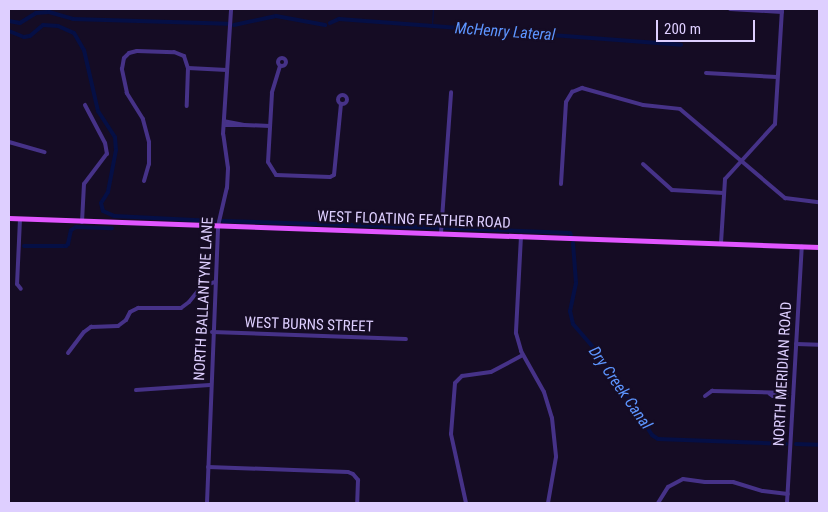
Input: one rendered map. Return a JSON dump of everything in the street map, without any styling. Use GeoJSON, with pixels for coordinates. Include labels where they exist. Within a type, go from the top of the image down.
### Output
{"type":"FeatureCollection","features":[{"type":"Feature","properties":{"kind":"main road","name":"WEST FLOATING FEATHER ROAD"},"geometry":{"type":"LineString","coordinates":[[9,218],[819,247]]}},
{"type":"Feature","properties":{"kind":"street","name":"NORTH BALLANTYNE LANE"},"geometry":{"type":"LineString","coordinates":[[207,503],[212,332],[218,226],[228,174],[224,123],[231,9]]}},
{"type":"Feature","properties":{"kind":"street"},"geometry":{"type":"LineString","coordinates":[[721,243],[726,176],[774,127],[782,11],[730,9]]}},
{"type":"Feature","properties":{"kind":"street"},"geometry":{"type":"LineString","coordinates":[[144,181],[150,160],[150,142],[143,119],[127,93],[122,69],[124,58],[129,53],[137,51],[174,52],[184,56],[188,68],[187,106]]}},
{"type":"Feature","properties":{"kind":"street"},"geometry":{"type":"LineString","coordinates":[[280,66],[272,93],[268,162],[272,171],[282,177],[330,177],[334,175],[342,104]]}},
{"type":"Feature","properties":{"kind":"street"},"geometry":{"type":"LineString","coordinates":[[188,68],[227,70]]}},
{"type":"Feature","properties":{"kind":"street"},"geometry":{"type":"LineString","coordinates":[[706,73],[778,77]]}},
{"type":"Feature","properties":{"kind":"street"},"geometry":{"type":"LineString","coordinates":[[560,184],[565,105],[572,92],[582,88],[590,88],[643,105],[680,109],[785,198],[819,202]]}},
{"type":"Feature","properties":{"kind":"street"},"geometry":{"type":"LineString","coordinates":[[441,233],[451,92]]}},
{"type":"Feature","properties":{"kind":"street"},"geometry":{"type":"LineString","coordinates":[[82,222],[84,184],[107,154],[105,144],[86,105]]}},
{"type":"Feature","properties":{"kind":"street"},"geometry":{"type":"LineString","coordinates":[[224,123],[270,126]]}},
{"type":"Feature","properties":{"kind":"street"},"geometry":{"type":"LineString","coordinates":[[9,142],[46,152]]}},
{"type":"Feature","properties":{"kind":"street"},"geometry":{"type":"LineString","coordinates":[[643,164],[672,190],[724,193]]}},
{"type":"Feature","properties":{"kind":"street"},"geometry":{"type":"LineString","coordinates":[[20,219],[17,284],[21,289]]}},
{"type":"Feature","properties":{"kind":"street"},"geometry":{"type":"LineString","coordinates":[[521,236],[515,328],[517,342],[523,356],[544,392],[555,431],[555,466],[548,503]]}},
{"type":"Feature","properties":{"kind":"street","name":"NORTH MERIDIAN ROAD"},"geometry":{"type":"LineString","coordinates":[[787,503],[802,246]]}},
{"type":"Feature","properties":{"kind":"street"},"geometry":{"type":"LineString","coordinates":[[68,353],[87,329],[95,326],[118,326],[126,320],[130,312],[138,308],[181,308],[189,302],[202,286],[215,282]]}},
{"type":"Feature","properties":{"kind":"street","name":"WEST BURNS STREET"},"geometry":{"type":"LineString","coordinates":[[212,332],[406,339]]}},
{"type":"Feature","properties":{"kind":"street"},"geometry":{"type":"LineString","coordinates":[[796,344],[819,345]]}},
{"type":"Feature","properties":{"kind":"street"},"geometry":{"type":"LineString","coordinates":[[466,503],[451,434],[455,383],[462,376],[491,372],[523,356]]}},
{"type":"Feature","properties":{"kind":"street"},"geometry":{"type":"LineString","coordinates":[[136,390],[210,385]]}},
{"type":"Feature","properties":{"kind":"street"},"geometry":{"type":"LineString","coordinates":[[705,396],[712,391],[770,394],[773,396],[794,395]]}},
{"type":"Feature","properties":{"kind":"street"},"geometry":{"type":"LineString","coordinates":[[208,467],[348,472],[356,477],[357,503]]}},
{"type":"Feature","properties":{"kind":"street"},"geometry":{"type":"LineString","coordinates":[[658,503],[671,484],[683,479],[705,482],[733,482],[763,492],[788,494]]}},
{"type":"Feature","properties":{"kind":"waterway"},"geometry":{"type":"LineString","coordinates":[[432,26],[433,9]]}},
{"type":"Feature","properties":{"kind":"waterway","name":"McHenry Lateral"},"geometry":{"type":"LineString","coordinates":[[9,21],[20,23],[36,13],[49,12],[73,19],[228,24]]}},
{"type":"Feature","properties":{"kind":"waterway","name":"McHenry Lateral"},"geometry":{"type":"LineString","coordinates":[[234,25],[276,16],[325,25]]}},
{"type":"Feature","properties":{"kind":"waterway","name":"McHenry Lateral"},"geometry":{"type":"LineString","coordinates":[[330,23],[339,19],[681,45]]}},
{"type":"Feature","properties":{"kind":"waterway","name":"Dry Creek Canal"},"geometry":{"type":"LineString","coordinates":[[9,31],[24,37],[30,36],[43,25],[58,26],[74,33],[84,50],[98,111],[115,137],[116,150],[108,192],[101,203],[103,211],[114,216],[214,221]]}},
{"type":"Feature","properties":{"kind":"waterway","name":"Dry Creek Canal"},"geometry":{"type":"LineString","coordinates":[[223,221],[440,228]]}},
{"type":"Feature","properties":{"kind":"waterway"},"geometry":{"type":"LineString","coordinates":[[24,246],[66,246],[71,230],[76,227],[112,228]]}},
{"type":"Feature","properties":{"kind":"waterway","name":"Dry Creek Canal"},"geometry":{"type":"LineString","coordinates":[[445,228],[570,233],[571,235]]}},
{"type":"Feature","properties":{"kind":"waterway","name":"Dry Creek Canal"},"geometry":{"type":"LineString","coordinates":[[573,243],[576,283],[570,311],[573,324],[605,361],[652,435],[658,439],[786,444]]}},
{"type":"Feature","properties":{"kind":"waterway","name":"Dry Creek Canal"},"geometry":{"type":"LineString","coordinates":[[796,444],[819,445]]}}]}
